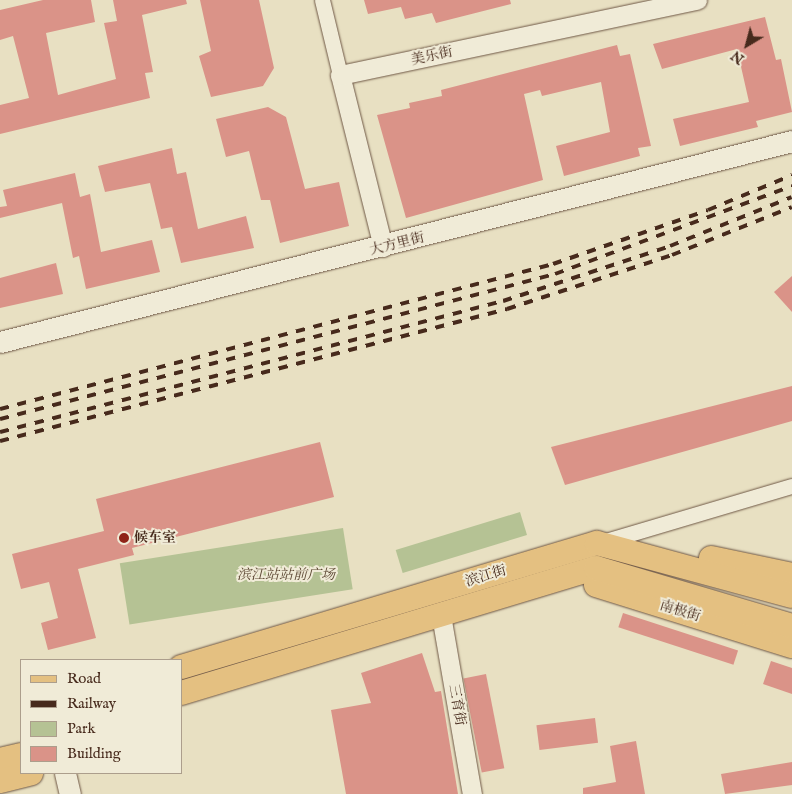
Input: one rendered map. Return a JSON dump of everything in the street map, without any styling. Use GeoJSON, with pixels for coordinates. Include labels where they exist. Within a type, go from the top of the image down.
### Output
{"type":"FeatureCollection","features":[{"type":"Feature","properties":{"kind":"main road","name":"大方里街"},"geometry":{"type":"LineString","coordinates":[[0,342],[792,136]]}},
{"type":"Feature","properties":{"kind":"main road","name":"大方里街"},"geometry":{"type":"LineString","coordinates":[[0,333],[381,243],[792,141]]}},
{"type":"Feature","properties":{"kind":"main road"},"geometry":{"type":"LineString","coordinates":[[597,543],[792,596]]}},
{"type":"Feature","properties":{"kind":"main road","name":"滨江街"},"geometry":{"type":"LineString","coordinates":[[182,667],[597,543]]}},
{"type":"Feature","properties":{"kind":"main road"},"geometry":{"type":"LineString","coordinates":[[622,551],[686,554],[792,576]]}},
{"type":"Feature","properties":{"kind":"main road","name":"滨江街"},"geometry":{"type":"LineString","coordinates":[[182,693],[596,568]]}},
{"type":"Feature","properties":{"kind":"main road","name":"南极街"},"geometry":{"type":"LineString","coordinates":[[596,568],[792,626]]}},
{"type":"Feature","properties":{"kind":"main road","name":"南极街"},"geometry":{"type":"LineString","coordinates":[[568,576],[792,646]]}},
{"type":"Feature","properties":{"kind":"main road"},"geometry":{"type":"LineString","coordinates":[[0,760],[20,755]]}},
{"type":"Feature","properties":{"kind":"main road"},"geometry":{"type":"LineString","coordinates":[[0,781],[27,774]]}},
{"type":"Feature","properties":{"kind":"main road"},"geometry":{"type":"LineString","coordinates":[[65,774],[70,794]]}},
{"type":"Feature","properties":{"kind":"street"},"geometry":{"type":"LineString","coordinates":[[322,0],[381,243]]}},
{"type":"Feature","properties":{"kind":"street","name":"美乐街"},"geometry":{"type":"LineString","coordinates":[[340,75],[698,0]]}},
{"type":"Feature","properties":{"kind":"street","name":"滨江街"},"geometry":{"type":"LineString","coordinates":[[597,543],[792,486]]}},
{"type":"Feature","properties":{"kind":"street","name":"三育街"},"geometry":{"type":"LineString","coordinates":[[441,615],[472,794]]}},
{"type":"Feature","properties":{"kind":"green space"},"geometry":{"type":"Polygon","coordinates":[[[520,512],[527,535],[403,573],[396,550],[520,512]]]}},
{"type":"Feature","properties":{"kind":"green space","name":"滨江站站前广场"},"geometry":{"type":"Polygon","coordinates":[[[343,528],[353,589],[129,625],[120,563],[343,528]]]}},
{"type":"Feature","properties":{"kind":"building"},"geometry":{"type":"Polygon","coordinates":[[[43,0],[91,0],[95,22],[46,33],[58,95],[116,79],[104,23],[117,21],[113,0],[186,0],[187,4],[142,15],[153,72],[145,73],[150,98],[0,134],[0,105],[29,98],[13,36],[0,40],[0,10],[43,0]]]}},
{"type":"Feature","properties":{"kind":"building"},"geometry":{"type":"Polygon","coordinates":[[[200,0],[259,0],[274,68],[263,86],[211,97],[199,56],[211,51],[200,0]]]}},
{"type":"Feature","properties":{"kind":"building"},"geometry":{"type":"Polygon","coordinates":[[[364,0],[510,0],[511,4],[436,23],[432,13],[405,19],[401,7],[368,14],[364,0]]]}},
{"type":"Feature","properties":{"kind":"building"},"geometry":{"type":"Polygon","coordinates":[[[765,17],[776,60],[781,59],[792,112],[756,121],[758,127],[680,146],[673,119],[749,102],[737,49],[662,69],[653,44],[765,17]]]}},
{"type":"Feature","properties":{"kind":"building"},"geometry":{"type":"Polygon","coordinates":[[[617,45],[620,56],[630,54],[651,146],[638,148],[640,156],[564,176],[556,146],[610,132],[601,82],[542,96],[540,90],[524,94],[543,180],[406,218],[377,115],[410,108],[409,103],[442,96],[441,90],[617,45]]]}},
{"type":"Feature","properties":{"kind":"building"},"geometry":{"type":"Polygon","coordinates":[[[268,107],[286,117],[305,189],[339,182],[349,226],[280,243],[270,200],[261,200],[249,151],[226,157],[216,119],[268,107]]]}},
{"type":"Feature","properties":{"kind":"building"},"geometry":{"type":"Polygon","coordinates":[[[172,148],[177,174],[186,172],[198,229],[246,216],[254,248],[181,263],[172,227],[161,229],[150,183],[105,192],[98,166],[172,148]]]}},
{"type":"Feature","properties":{"kind":"building"},"geometry":{"type":"Polygon","coordinates":[[[75,173],[80,197],[90,194],[101,252],[152,240],[160,272],[86,289],[79,256],[73,258],[62,203],[0,218],[0,207],[7,206],[3,190],[75,173]]]}},
{"type":"Feature","properties":{"kind":"building"},"geometry":{"type":"Polygon","coordinates":[[[56,263],[63,294],[0,308],[0,278],[56,263]]]}},
{"type":"Feature","properties":{"kind":"building"},"geometry":{"type":"Polygon","coordinates":[[[792,276],[792,312],[774,292],[792,276]]]}},
{"type":"Feature","properties":{"kind":"building"},"geometry":{"type":"Polygon","coordinates":[[[792,386],[792,421],[565,485],[551,447],[792,386]]]}},
{"type":"Feature","properties":{"kind":"building","name":"候车室"},"geometry":{"type":"Polygon","coordinates":[[[320,442],[334,497],[132,548],[134,555],[78,569],[96,638],[48,650],[41,623],[58,618],[49,582],[21,589],[12,554],[104,531],[96,499],[320,442]]]}},
{"type":"Feature","properties":{"kind":"building"},"geometry":{"type":"Polygon","coordinates":[[[623,613],[738,650],[733,665],[618,627],[623,613]]]}},
{"type":"Feature","properties":{"kind":"building"},"geometry":{"type":"Polygon","coordinates":[[[422,653],[435,692],[441,691],[458,794],[346,794],[331,710],[371,703],[361,673],[422,653]]]}},
{"type":"Feature","properties":{"kind":"building"},"geometry":{"type":"Polygon","coordinates":[[[771,661],[792,668],[792,694],[763,684],[771,661]]]}},
{"type":"Feature","properties":{"kind":"building"},"geometry":{"type":"Polygon","coordinates":[[[486,674],[504,768],[482,773],[463,678],[486,674]]]}},
{"type":"Feature","properties":{"kind":"building"},"geometry":{"type":"Polygon","coordinates":[[[595,718],[598,743],[539,750],[536,725],[595,718]]]}},
{"type":"Feature","properties":{"kind":"building"},"geometry":{"type":"Polygon","coordinates":[[[636,741],[645,794],[583,794],[583,788],[616,782],[610,746],[636,741]]]}},
{"type":"Feature","properties":{"kind":"building"},"geometry":{"type":"Polygon","coordinates":[[[792,762],[792,785],[725,794],[721,774],[792,762]]]}},
{"type":"Feature","properties":{"kind":"railway"},"geometry":{"type":"LineString","coordinates":[[0,409],[553,264],[708,210],[792,175]]}},
{"type":"Feature","properties":{"kind":"railway"},"geometry":{"type":"LineString","coordinates":[[0,419],[555,274],[792,186]]}},
{"type":"Feature","properties":{"kind":"railway"},"geometry":{"type":"LineString","coordinates":[[0,432],[503,301],[670,246],[792,197]]}},
{"type":"Feature","properties":{"kind":"railway"},"geometry":{"type":"LineString","coordinates":[[0,441],[507,309],[672,255],[792,207]]}},
{"type":"Feature","properties":{"kind":"place","name":"候车室"},"geometry":{"type":"Point","coordinates":[124,538]}}]}
